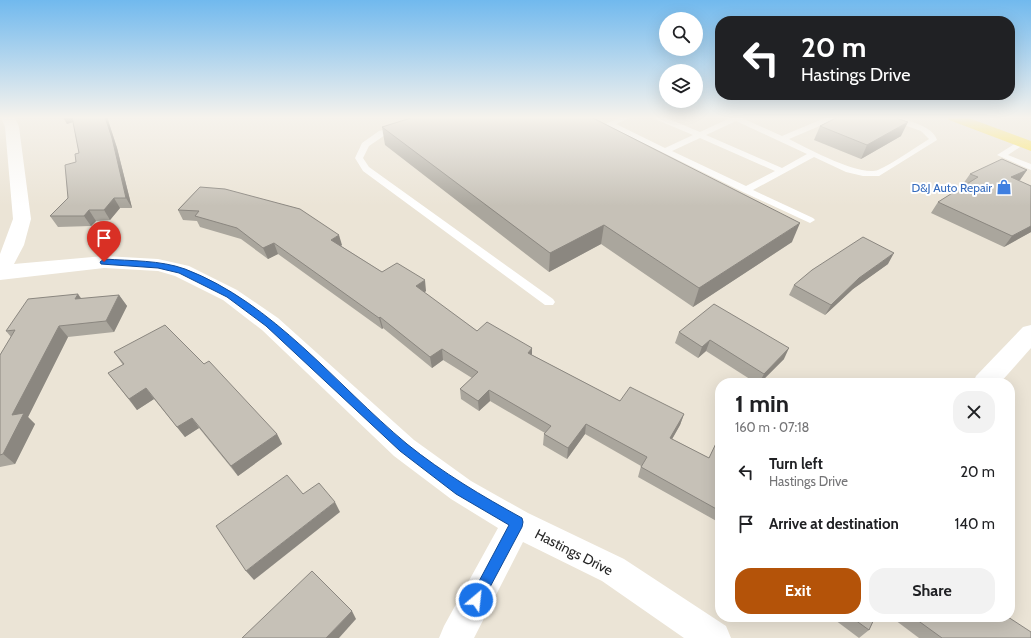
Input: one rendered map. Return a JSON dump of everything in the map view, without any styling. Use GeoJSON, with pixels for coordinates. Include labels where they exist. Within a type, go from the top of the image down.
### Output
{"type":"FeatureCollection","features":[{"type":"Feature","properties":{"kind":"street","name":"Hastings Drive"},"geometry":{"type":"LineString","coordinates":[[0,272],[14,245],[22,219],[14,147]]}},
{"type":"Feature","properties":{"kind":"street","name":"Hastings Drive"},"geometry":{"type":"LineString","coordinates":[[0,272],[104,262],[132,262],[158,265],[182,271],[223,291],[270,324],[404,448],[461,490],[517,522],[612,570],[714,638]]}},
{"type":"Feature","properties":{"kind":"street"},"geometry":{"type":"LineString","coordinates":[[990,378],[1031,333]]}},
{"type":"Feature","properties":{"kind":"street"},"geometry":{"type":"LineString","coordinates":[[456,638],[517,522]]}},
{"type":"Feature","properties":{"kind":"lane"},"geometry":{"type":"LineString","coordinates":[[364,147],[360,158],[366,168],[549,302]]}},
{"type":"Feature","properties":{"kind":"lane"},"geometry":{"type":"LineString","coordinates":[[656,147],[810,220]]}},
{"type":"Feature","properties":{"kind":"lane"},"geometry":{"type":"LineString","coordinates":[[665,151],[674,147]]}},
{"type":"Feature","properties":{"kind":"lane"},"geometry":{"type":"LineString","coordinates":[[726,147],[782,171]]}},
{"type":"Feature","properties":{"kind":"lane"},"geometry":{"type":"LineString","coordinates":[[799,147],[849,170],[864,173],[879,173],[922,147]]}},
{"type":"Feature","properties":{"kind":"lane"},"geometry":{"type":"LineString","coordinates":[[1016,147],[1001,155],[1031,167]]}},
{"type":"Feature","properties":{"kind":"lane"},"geometry":{"type":"LineString","coordinates":[[746,190],[814,154]]}},
{"type":"Feature","properties":{"kind":"building"},"geometry":{"type":"Polygon","coordinates":[[[78,147],[114,147],[126,198],[114,198],[104,210],[89,210],[84,216],[50,216],[68,198],[65,165],[76,162],[75,154],[79,153],[78,147]]]}},
{"type":"Feature","properties":{"kind":"building"},"geometry":{"type":"Polygon","coordinates":[[[408,147],[650,147],[800,223],[699,288],[604,225],[550,253],[408,147]]]}},
{"type":"Feature","properties":{"kind":"building"},"geometry":{"type":"Polygon","coordinates":[[[1002,159],[1027,170],[1011,177],[1031,186],[1031,226],[1012,236],[938,202],[978,177],[970,174],[1002,159]]]}},
{"type":"Feature","properties":{"kind":"building"},"geometry":{"type":"Polygon","coordinates":[[[200,187],[225,189],[300,209],[339,235],[331,240],[382,272],[397,263],[425,280],[416,286],[477,331],[487,322],[532,348],[528,353],[620,401],[630,387],[684,414],[670,438],[709,458],[715,445],[715,508],[641,467],[647,457],[586,424],[568,448],[544,434],[551,426],[489,390],[478,401],[460,389],[478,372],[442,349],[430,357],[380,317],[379,318],[274,243],[263,248],[237,228],[195,216],[199,211],[178,210],[200,187]]]}},
{"type":"Feature","properties":{"kind":"building"},"geometry":{"type":"Polygon","coordinates":[[[863,237],[894,253],[859,278],[831,305],[794,285],[812,270],[863,237]]]}},
{"type":"Feature","properties":{"kind":"building"},"geometry":{"type":"Polygon","coordinates":[[[78,294],[75,299],[119,295],[106,321],[59,326],[12,415],[24,413],[3,454],[0,455],[0,355],[15,330],[6,331],[28,299],[78,294]]]}},
{"type":"Feature","properties":{"kind":"building"},"geometry":{"type":"Polygon","coordinates":[[[714,304],[789,348],[764,374],[710,340],[702,347],[679,332],[714,304]]]}},
{"type":"Feature","properties":{"kind":"building"},"geometry":{"type":"Polygon","coordinates":[[[165,325],[204,364],[209,361],[277,434],[231,466],[192,418],[177,427],[146,388],[129,399],[108,373],[124,364],[114,352],[165,325]]]}},
{"type":"Feature","properties":{"kind":"building"},"geometry":{"type":"Polygon","coordinates":[[[287,475],[303,494],[319,483],[335,502],[246,571],[216,526],[287,475]]]}},
{"type":"Feature","properties":{"kind":"building"},"geometry":{"type":"Polygon","coordinates":[[[312,571],[352,611],[326,638],[242,638],[312,571]]]}},
{"type":"Feature","properties":{"kind":"building"},"geometry":{"type":"Polygon","coordinates":[[[858,622],[873,622],[869,630],[858,622]]]}},
{"type":"Feature","properties":{"kind":"building"},"geometry":{"type":"Polygon","coordinates":[[[920,622],[1015,622],[1031,632],[1031,638],[942,638],[920,622]]]}},
{"type":"Feature","properties":{"kind":"place","name":"D&J Auto Repair"},"geometry":{"type":"Point","coordinates":[1004,187]}},
{"type":"Feature","properties":{"kind":"route"},"geometry":{"type":"LineString","coordinates":[[104,262],[132,262],[158,265],[182,271],[230,295],[270,324],[404,448],[461,490],[517,522],[476,600]]}}]}
